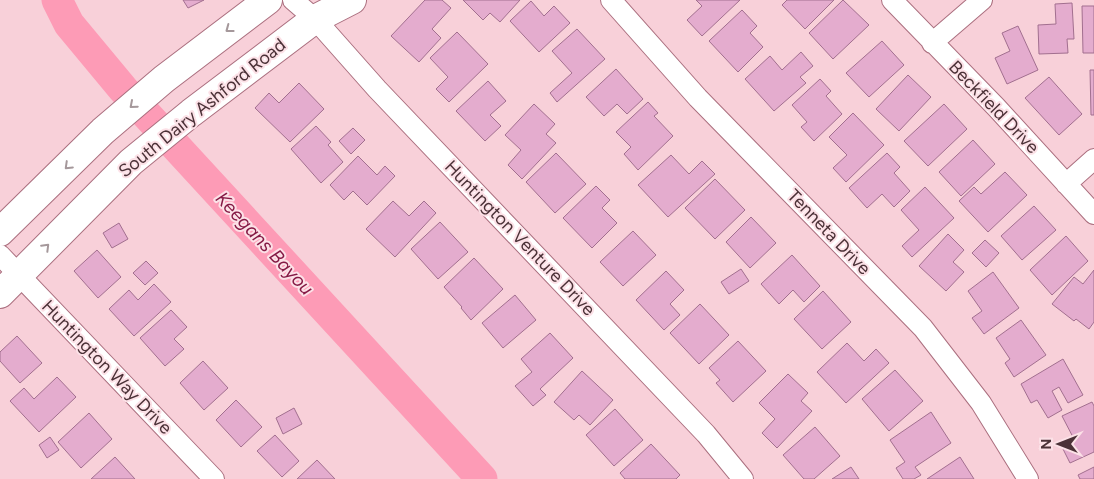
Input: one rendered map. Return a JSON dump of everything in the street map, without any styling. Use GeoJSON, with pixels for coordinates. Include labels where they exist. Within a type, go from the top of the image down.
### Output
{"type":"FeatureCollection","features":[{"type":"Feature","properties":{"kind":"main road"},"geometry":{"type":"LineString","coordinates":[[0,232],[103,131],[164,79],[268,0]]}},
{"type":"Feature","properties":{"kind":"main road","name":"South Dairy Ashford Road"},"geometry":{"type":"LineString","coordinates":[[0,294],[131,162],[191,113],[315,19],[352,0]]}},
{"type":"Feature","properties":{"kind":"street","name":"Huntington Venture Drive"},"geometry":{"type":"LineString","coordinates":[[293,0],[315,19],[377,89],[706,434],[744,479]]}},
{"type":"Feature","properties":{"kind":"street","name":"Tenneta Drive"},"geometry":{"type":"LineString","coordinates":[[611,0],[698,98],[923,328],[981,403],[1028,479]]}},
{"type":"Feature","properties":{"kind":"street","name":"Beckfield Drive"},"geometry":{"type":"LineString","coordinates":[[892,0],[996,107],[1094,214]]}},
{"type":"Feature","properties":{"kind":"street"},"geometry":{"type":"LineString","coordinates":[[932,43],[982,0]]}},
{"type":"Feature","properties":{"kind":"street"},"geometry":{"type":"LineString","coordinates":[[1066,184],[1094,159]]}},
{"type":"Feature","properties":{"kind":"street","name":"Huntington Way Drive"},"geometry":{"type":"LineString","coordinates":[[0,255],[214,479]]}},
{"type":"Feature","properties":{"kind":"building"},"geometry":{"type":"Polygon","coordinates":[[[183,0],[204,0],[188,8],[183,0]]]}},
{"type":"Feature","properties":{"kind":"building"},"geometry":{"type":"Polygon","coordinates":[[[425,0],[442,0],[451,8],[432,29],[441,38],[419,62],[391,36],[425,0]]]}},
{"type":"Feature","properties":{"kind":"building"},"geometry":{"type":"Polygon","coordinates":[[[463,0],[520,0],[500,22],[490,13],[483,20],[463,0]]]}},
{"type":"Feature","properties":{"kind":"building"},"geometry":{"type":"Polygon","coordinates":[[[696,0],[740,0],[702,36],[687,20],[702,6],[696,0]]]}},
{"type":"Feature","properties":{"kind":"building"},"geometry":{"type":"Polygon","coordinates":[[[787,0],[834,0],[805,29],[782,5],[787,0]]]}},
{"type":"Feature","properties":{"kind":"building"},"geometry":{"type":"Polygon","coordinates":[[[843,0],[869,25],[833,59],[809,33],[843,0]]]}},
{"type":"Feature","properties":{"kind":"building"},"geometry":{"type":"Polygon","coordinates":[[[531,1],[544,16],[554,6],[570,23],[539,52],[510,21],[531,1]]]}},
{"type":"Feature","properties":{"kind":"building"},"geometry":{"type":"Polygon","coordinates":[[[1072,3],[1074,39],[1067,39],[1068,53],[1039,54],[1038,25],[1056,24],[1055,4],[1072,3]]]}},
{"type":"Feature","properties":{"kind":"building"},"geometry":{"type":"Polygon","coordinates":[[[1082,6],[1094,6],[1094,53],[1083,53],[1082,6]]]}},
{"type":"Feature","properties":{"kind":"building"},"geometry":{"type":"Polygon","coordinates":[[[742,10],[757,26],[750,33],[763,47],[738,72],[709,41],[742,10]]]}},
{"type":"Feature","properties":{"kind":"building"},"geometry":{"type":"Polygon","coordinates":[[[1018,26],[1038,70],[1007,84],[995,58],[1010,51],[1002,33],[1018,26]]]}},
{"type":"Feature","properties":{"kind":"building"},"geometry":{"type":"Polygon","coordinates":[[[577,29],[605,59],[557,102],[550,93],[572,73],[552,51],[577,29]]]}},
{"type":"Feature","properties":{"kind":"building"},"geometry":{"type":"Polygon","coordinates":[[[457,32],[488,64],[449,102],[436,89],[448,77],[430,58],[457,32]]]}},
{"type":"Feature","properties":{"kind":"building"},"geometry":{"type":"Polygon","coordinates":[[[882,41],[904,65],[869,97],[846,73],[882,41]]]}},
{"type":"Feature","properties":{"kind":"building"},"geometry":{"type":"Polygon","coordinates":[[[801,52],[813,66],[800,77],[806,83],[774,111],[745,79],[770,56],[782,70],[801,52]]]}},
{"type":"Feature","properties":{"kind":"building"},"geometry":{"type":"Polygon","coordinates":[[[616,69],[643,99],[627,114],[617,104],[604,116],[586,97],[616,69]]]}},
{"type":"Feature","properties":{"kind":"building"},"geometry":{"type":"Polygon","coordinates":[[[1090,70],[1094,70],[1094,115],[1091,115],[1090,70]]]}},
{"type":"Feature","properties":{"kind":"building"},"geometry":{"type":"Polygon","coordinates":[[[908,75],[931,97],[899,131],[876,109],[908,75]]]}},
{"type":"Feature","properties":{"kind":"building"},"geometry":{"type":"Polygon","coordinates":[[[1049,77],[1082,114],[1059,135],[1025,98],[1049,77]]]}},
{"type":"Feature","properties":{"kind":"building"},"geometry":{"type":"Polygon","coordinates":[[[820,79],[831,91],[826,96],[842,114],[814,141],[801,127],[807,122],[792,105],[820,79]]]}},
{"type":"Feature","properties":{"kind":"building"},"geometry":{"type":"Polygon","coordinates":[[[488,81],[506,101],[490,115],[501,126],[485,141],[456,111],[488,81]]]}},
{"type":"Feature","properties":{"kind":"building"},"geometry":{"type":"Polygon","coordinates":[[[299,83],[324,109],[290,142],[255,108],[269,93],[279,103],[299,83]]]}},
{"type":"Feature","properties":{"kind":"building"},"geometry":{"type":"Polygon","coordinates":[[[648,102],[658,113],[654,116],[673,136],[638,170],[624,154],[631,147],[616,132],[648,102]]]}},
{"type":"Feature","properties":{"kind":"building"},"geometry":{"type":"Polygon","coordinates":[[[534,104],[555,124],[546,134],[556,143],[522,179],[508,165],[521,150],[505,135],[534,104]]]}},
{"type":"Feature","properties":{"kind":"building"},"geometry":{"type":"Polygon","coordinates":[[[944,104],[967,129],[928,166],[904,141],[944,104]]]}},
{"type":"Feature","properties":{"kind":"building"},"geometry":{"type":"Polygon","coordinates":[[[853,113],[884,145],[846,182],[833,168],[847,155],[829,137],[853,113]]]}},
{"type":"Feature","properties":{"kind":"building"},"geometry":{"type":"Polygon","coordinates":[[[316,126],[331,142],[328,145],[343,162],[321,183],[291,149],[316,126]]]}},
{"type":"Feature","properties":{"kind":"building"},"geometry":{"type":"Polygon","coordinates":[[[353,128],[365,140],[351,154],[339,141],[353,128]]]}},
{"type":"Feature","properties":{"kind":"building"},"geometry":{"type":"Polygon","coordinates":[[[973,140],[995,164],[961,196],[939,172],[973,140]]]}},
{"type":"Feature","properties":{"kind":"building"},"geometry":{"type":"Polygon","coordinates":[[[556,153],[586,184],[555,213],[526,182],[556,153]]]}},
{"type":"Feature","properties":{"kind":"building"},"geometry":{"type":"Polygon","coordinates":[[[887,153],[900,167],[894,173],[910,191],[894,207],[882,194],[867,208],[849,188],[887,153]]]}},
{"type":"Feature","properties":{"kind":"building"},"geometry":{"type":"Polygon","coordinates":[[[671,155],[689,174],[702,161],[715,174],[668,217],[638,185],[671,155]]]}},
{"type":"Feature","properties":{"kind":"building"},"geometry":{"type":"Polygon","coordinates":[[[358,156],[377,175],[385,166],[395,176],[367,205],[353,191],[344,200],[330,185],[358,156]]]}},
{"type":"Feature","properties":{"kind":"building"},"geometry":{"type":"Polygon","coordinates":[[[1005,172],[1027,195],[988,232],[959,201],[974,187],[981,194],[1005,172]]]}},
{"type":"Feature","properties":{"kind":"building"},"geometry":{"type":"Polygon","coordinates":[[[715,179],[745,210],[715,239],[685,208],[715,179]]]}},
{"type":"Feature","properties":{"kind":"building"},"geometry":{"type":"Polygon","coordinates":[[[596,186],[610,200],[602,208],[617,223],[592,248],[563,218],[596,186]]]}},
{"type":"Feature","properties":{"kind":"building"},"geometry":{"type":"Polygon","coordinates":[[[925,187],[954,218],[912,257],[902,246],[919,230],[901,210],[925,187]]]}},
{"type":"Feature","properties":{"kind":"building"},"geometry":{"type":"Polygon","coordinates":[[[393,201],[409,216],[424,201],[436,213],[395,257],[366,229],[393,201]]]}},
{"type":"Feature","properties":{"kind":"building"},"geometry":{"type":"Polygon","coordinates":[[[1034,206],[1056,230],[1022,260],[1001,236],[1034,206]]]}},
{"type":"Feature","properties":{"kind":"building"},"geometry":{"type":"Polygon","coordinates":[[[751,217],[776,243],[750,268],[726,242],[751,217]]]}},
{"type":"Feature","properties":{"kind":"building"},"geometry":{"type":"Polygon","coordinates":[[[440,222],[468,252],[438,279],[411,249],[440,222]]]}},
{"type":"Feature","properties":{"kind":"building"},"geometry":{"type":"Polygon","coordinates":[[[119,223],[128,239],[112,248],[103,233],[119,223]]]}},
{"type":"Feature","properties":{"kind":"building"},"geometry":{"type":"Polygon","coordinates":[[[633,231],[656,255],[623,286],[600,262],[633,231]]]}},
{"type":"Feature","properties":{"kind":"building"},"geometry":{"type":"Polygon","coordinates":[[[948,234],[964,250],[953,262],[964,272],[946,291],[919,266],[948,234]]]}},
{"type":"Feature","properties":{"kind":"building"},"geometry":{"type":"Polygon","coordinates":[[[1066,236],[1088,261],[1052,295],[1030,270],[1066,236]]]}},
{"type":"Feature","properties":{"kind":"building"},"geometry":{"type":"Polygon","coordinates":[[[985,240],[999,253],[986,267],[972,253],[985,240]]]}},
{"type":"Feature","properties":{"kind":"building"},"geometry":{"type":"Polygon","coordinates":[[[97,250],[121,277],[98,298],[74,271],[97,250]]]}},
{"type":"Feature","properties":{"kind":"building"},"geometry":{"type":"Polygon","coordinates":[[[792,255],[820,286],[804,302],[793,290],[779,304],[761,284],[792,255]]]}},
{"type":"Feature","properties":{"kind":"building"},"geometry":{"type":"Polygon","coordinates":[[[474,258],[503,289],[471,320],[444,287],[474,258]]]}},
{"type":"Feature","properties":{"kind":"building"},"geometry":{"type":"Polygon","coordinates":[[[146,261],[158,273],[145,285],[133,273],[146,261]]]}},
{"type":"Feature","properties":{"kind":"building"},"geometry":{"type":"Polygon","coordinates":[[[741,269],[749,281],[729,294],[721,282],[741,269]]]}},
{"type":"Feature","properties":{"kind":"building"},"geometry":{"type":"Polygon","coordinates":[[[1094,270],[1094,322],[1089,329],[1076,319],[1074,321],[1052,304],[1074,277],[1083,284],[1094,270]]]}},
{"type":"Feature","properties":{"kind":"building"},"geometry":{"type":"Polygon","coordinates":[[[666,271],[684,290],[670,304],[680,315],[664,330],[636,300],[666,271]]]}},
{"type":"Feature","properties":{"kind":"building"},"geometry":{"type":"Polygon","coordinates":[[[993,272],[1019,308],[984,334],[972,318],[982,311],[968,291],[993,272]]]}},
{"type":"Feature","properties":{"kind":"building"},"geometry":{"type":"Polygon","coordinates":[[[154,284],[171,302],[134,336],[109,309],[129,290],[138,300],[154,284]]]}},
{"type":"Feature","properties":{"kind":"building"},"geometry":{"type":"Polygon","coordinates":[[[823,291],[851,322],[822,349],[794,319],[823,291]]]}},
{"type":"Feature","properties":{"kind":"building"},"geometry":{"type":"Polygon","coordinates":[[[515,295],[536,320],[503,348],[482,323],[515,295]]]}},
{"type":"Feature","properties":{"kind":"building"},"geometry":{"type":"Polygon","coordinates":[[[700,304],[729,335],[699,364],[670,333],[700,304]]]}},
{"type":"Feature","properties":{"kind":"building"},"geometry":{"type":"Polygon","coordinates":[[[171,310],[187,327],[174,339],[184,349],[165,366],[140,338],[171,310]]]}},
{"type":"Feature","properties":{"kind":"building"},"geometry":{"type":"Polygon","coordinates":[[[1021,320],[1046,355],[1014,377],[1005,363],[1010,359],[996,338],[1021,320]]]}},
{"type":"Feature","properties":{"kind":"building"},"geometry":{"type":"Polygon","coordinates":[[[550,333],[573,358],[540,389],[546,395],[533,406],[515,386],[532,372],[521,359],[550,333]]]}},
{"type":"Feature","properties":{"kind":"building"},"geometry":{"type":"Polygon","coordinates":[[[17,336],[42,363],[20,383],[0,361],[0,352],[17,336]]]}},
{"type":"Feature","properties":{"kind":"building"},"geometry":{"type":"Polygon","coordinates":[[[738,341],[766,371],[733,402],[716,383],[720,380],[709,368],[738,341]]]}},
{"type":"Feature","properties":{"kind":"building"},"geometry":{"type":"Polygon","coordinates":[[[847,343],[864,361],[876,349],[889,363],[846,403],[817,372],[847,343]]]}},
{"type":"Feature","properties":{"kind":"building"},"geometry":{"type":"Polygon","coordinates":[[[1063,359],[1083,395],[1068,403],[1059,387],[1052,391],[1062,410],[1048,418],[1037,400],[1031,403],[1021,384],[1063,359]]]}},
{"type":"Feature","properties":{"kind":"building"},"geometry":{"type":"Polygon","coordinates":[[[203,361],[228,388],[204,410],[180,383],[203,361]]]}},
{"type":"Feature","properties":{"kind":"building"},"geometry":{"type":"Polygon","coordinates":[[[895,370],[923,401],[889,431],[862,399],[895,370]]]}},
{"type":"Feature","properties":{"kind":"building"},"geometry":{"type":"Polygon","coordinates":[[[582,371],[613,400],[590,425],[579,415],[574,420],[554,402],[582,371]]]}},
{"type":"Feature","properties":{"kind":"building"},"geometry":{"type":"Polygon","coordinates":[[[788,374],[808,393],[801,401],[812,411],[777,448],[762,433],[775,419],[759,403],[788,374]]]}},
{"type":"Feature","properties":{"kind":"building"},"geometry":{"type":"Polygon","coordinates":[[[57,377],[76,397],[39,432],[10,401],[24,388],[34,399],[57,377]]]}},
{"type":"Feature","properties":{"kind":"building"},"geometry":{"type":"Polygon","coordinates":[[[236,400],[262,427],[241,447],[216,420],[236,400]]]}},
{"type":"Feature","properties":{"kind":"building"},"geometry":{"type":"Polygon","coordinates":[[[1092,402],[1094,406],[1094,452],[1070,463],[1062,447],[1075,441],[1062,416],[1092,402]]]}},
{"type":"Feature","properties":{"kind":"building"},"geometry":{"type":"Polygon","coordinates":[[[294,408],[302,424],[283,434],[276,418],[294,408]]]}},
{"type":"Feature","properties":{"kind":"building"},"geometry":{"type":"Polygon","coordinates":[[[615,409],[643,440],[614,466],[586,435],[615,409]]]}},
{"type":"Feature","properties":{"kind":"building"},"geometry":{"type":"Polygon","coordinates":[[[931,412],[951,443],[915,467],[921,475],[914,479],[903,479],[896,468],[905,462],[890,440],[931,412]]]}},
{"type":"Feature","properties":{"kind":"building"},"geometry":{"type":"Polygon","coordinates":[[[89,413],[112,439],[81,468],[58,442],[89,413]]]}},
{"type":"Feature","properties":{"kind":"building"},"geometry":{"type":"Polygon","coordinates":[[[815,427],[840,456],[814,479],[804,479],[783,455],[815,427]]]}},
{"type":"Feature","properties":{"kind":"building"},"geometry":{"type":"Polygon","coordinates":[[[275,435],[299,461],[282,477],[257,451],[275,435]]]}},
{"type":"Feature","properties":{"kind":"building"},"geometry":{"type":"Polygon","coordinates":[[[50,437],[59,450],[47,458],[39,445],[50,437]]]}},
{"type":"Feature","properties":{"kind":"building"},"geometry":{"type":"Polygon","coordinates":[[[651,444],[680,475],[676,479],[625,479],[620,473],[651,444]]]}},
{"type":"Feature","properties":{"kind":"building"},"geometry":{"type":"Polygon","coordinates":[[[115,457],[135,479],[91,479],[115,457]]]}},
{"type":"Feature","properties":{"kind":"building"},"geometry":{"type":"Polygon","coordinates":[[[960,457],[974,479],[927,479],[960,457]]]}},
{"type":"Feature","properties":{"kind":"building"},"geometry":{"type":"Polygon","coordinates":[[[317,460],[335,479],[297,479],[317,460]]]}},
{"type":"Feature","properties":{"kind":"building"},"geometry":{"type":"Polygon","coordinates":[[[851,467],[859,479],[832,479],[851,467]]]}},
{"type":"Feature","properties":{"kind":"building"},"geometry":{"type":"Polygon","coordinates":[[[1094,467],[1094,479],[1080,479],[1078,475],[1094,467]]]}},
{"type":"Feature","properties":{"kind":"waterway","name":"Keegans Bayou"},"geometry":{"type":"LineString","coordinates":[[57,0],[69,24],[123,89],[482,479]]}}]}
